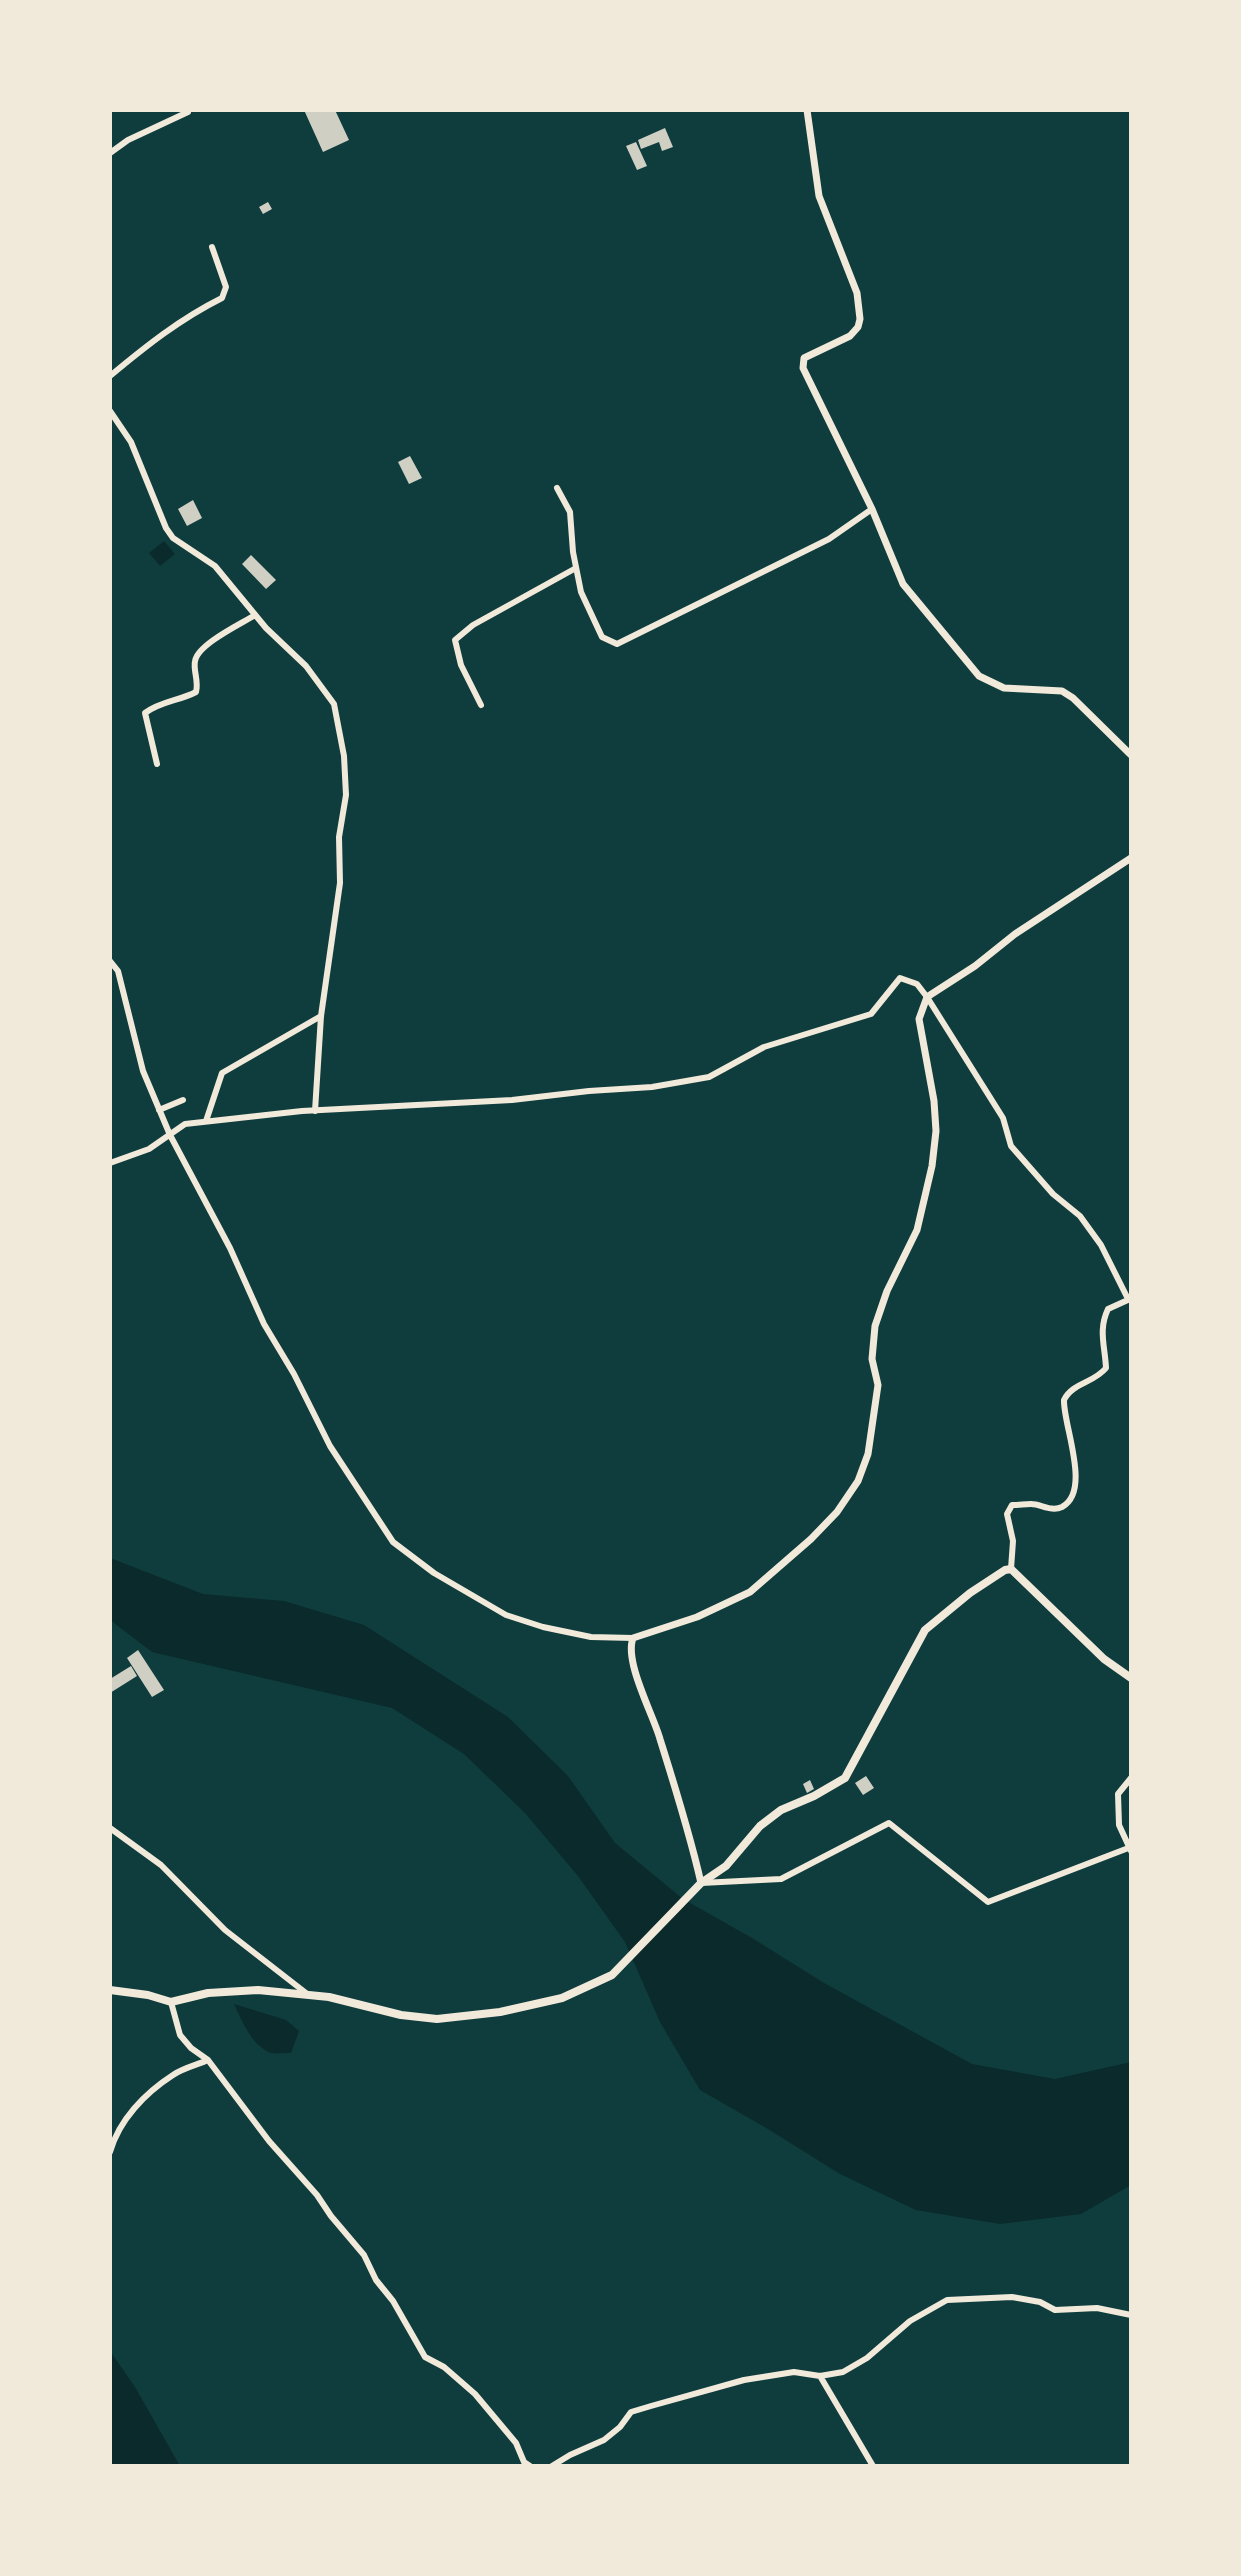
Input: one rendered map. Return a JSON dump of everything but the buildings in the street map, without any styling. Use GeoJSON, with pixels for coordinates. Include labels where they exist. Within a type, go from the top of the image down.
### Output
{"type":"FeatureCollection","features":[{"type":"Feature","properties":{"kind":"main road"},"geometry":{"type":"LineString","coordinates":[[110,1990],[148,1995],[171,2002],[208,1993],[246,1991],[308,1995],[329,1997],[401,2015],[437,2019],[500,2012],[562,1998],[612,1975],[701,1883],[726,1866],[760,1826],[781,1810],[845,1778],[925,1630],[986,1581],[1011,1569],[1104,1659],[1131,1678]]}},
{"type":"Feature","properties":{"kind":"street"},"geometry":{"type":"LineString","coordinates":[[807,110],[819,196],[857,293],[860,319],[850,336],[804,358],[803,368],[872,509],[903,584],[979,676],[1004,688],[1062,691],[1131,755]]}},
{"type":"Feature","properties":{"kind":"street"},"geometry":{"type":"LineString","coordinates":[[110,153],[128,140],[190,111]]}},
{"type":"Feature","properties":{"kind":"street"},"geometry":{"type":"LineString","coordinates":[[110,376],[159,335],[190,314],[222,298],[226,287],[212,247]]}},
{"type":"Feature","properties":{"kind":"street"},"geometry":{"type":"LineString","coordinates":[[110,411],[131,442],[166,528],[173,538],[215,566],[255,615],[306,666],[334,704],[344,756],[346,795],[339,837],[340,883],[321,1016],[315,1111]]}},
{"type":"Feature","properties":{"kind":"street"},"geometry":{"type":"LineString","coordinates":[[557,488],[570,512],[581,592],[602,637],[617,644],[829,539],[872,509]]}},
{"type":"Feature","properties":{"kind":"street"},"geometry":{"type":"LineString","coordinates":[[481,705],[461,665],[455,640],[473,625],[576,568]]}},
{"type":"Feature","properties":{"kind":"street"},"geometry":{"type":"LineString","coordinates":[[157,764],[145,713],[158,703],[185,698],[196,692],[195,660],[203,647],[255,615]]}},
{"type":"Feature","properties":{"kind":"street"},"geometry":{"type":"LineString","coordinates":[[110,961],[118,971],[143,1071],[170,1135],[230,1248],[264,1324],[294,1374],[330,1446],[393,1542],[434,1573],[506,1615],[591,1637],[633,1638],[697,1617],[750,1592],[820,1530],[837,1512],[858,1481],[868,1454],[878,1385],[872,1359],[875,1326],[887,1291],[917,1230],[932,1166],[936,1131],[934,1101],[919,1019],[927,997],[975,966],[1015,934],[1131,858]]}},
{"type":"Feature","properties":{"kind":"street"},"geometry":{"type":"LineString","coordinates":[[110,1163],[149,1149],[185,1124],[315,1111],[512,1100],[652,1087],[709,1077],[764,1047],[871,1014],[900,978],[917,984],[1003,1118],[1011,1146],[1053,1194],[1080,1216],[1101,1245],[1129,1299],[1108,1309],[1103,1318],[1101,1335],[1106,1368],[1099,1376],[1068,1391],[1064,1400],[1074,1464],[1074,1493],[1063,1507],[1051,1509],[1034,1504],[1012,1505],[1007,1514],[1013,1541],[1011,1569]]}},
{"type":"Feature","properties":{"kind":"street"},"geometry":{"type":"LineString","coordinates":[[206,1121],[222,1073],[321,1016]]}},
{"type":"Feature","properties":{"kind":"street"},"geometry":{"type":"LineString","coordinates":[[159,1110],[183,1100]]}},
{"type":"Feature","properties":{"kind":"street"},"geometry":{"type":"LineString","coordinates":[[633,1638],[630,1646],[641,1686],[691,1838],[701,1883],[781,1879],[889,1823],[988,1902],[1130,1849],[1119,1825],[1118,1794],[1131,1778]]}},
{"type":"Feature","properties":{"kind":"street"},"geometry":{"type":"LineString","coordinates":[[110,1828],[161,1865],[225,1930],[308,1995]]}},
{"type":"Feature","properties":{"kind":"street"},"geometry":{"type":"LineString","coordinates":[[171,2002],[180,2035],[208,2060],[269,2141],[364,2255],[376,2280],[393,2301],[425,2357],[444,2367],[475,2394],[516,2443],[524,2462],[530,2466]]}},
{"type":"Feature","properties":{"kind":"street"},"geometry":{"type":"LineString","coordinates":[[110,2152],[114,2136],[137,2104],[175,2073],[208,2060]]}},
{"type":"Feature","properties":{"kind":"street"},"geometry":{"type":"LineString","coordinates":[[552,2466],[604,2440],[620,2427],[631,2412],[744,2380],[794,2372],[820,2376],[843,2372],[867,2358],[910,2321],[947,2300],[1012,2297],[1040,2302],[1055,2310],[1097,2308],[1131,2315]]}},
{"type":"Feature","properties":{"kind":"street"},"geometry":{"type":"LineString","coordinates":[[820,2376],[873,2466]]}},
{"type":"Feature","properties":{"kind":"water"},"geometry":{"type":"Polygon","coordinates":[[[164,541],[175,554],[160,566],[149,553],[164,541]]]}},
{"type":"Feature","properties":{"kind":"water"},"geometry":{"type":"Polygon","coordinates":[[[110,1558],[203,1594],[284,1601],[364,1625],[508,1717],[568,1776],[615,1843],[683,1899],[824,1983],[972,2064],[1055,2079],[1131,2062],[1131,2185],[1081,2214],[1000,2224],[916,2210],[840,2174],[700,2090],[660,2022],[625,1942],[578,1876],[525,1813],[464,1754],[392,1708],[152,1652],[110,1620],[110,1558]]]}},
{"type":"Feature","properties":{"kind":"water"},"geometry":{"type":"Polygon","coordinates":[[[234,2004],[286,2020],[299,2031],[291,2053],[271,2053],[258,2045],[234,2004]]]}},
{"type":"Feature","properties":{"kind":"water"},"geometry":{"type":"Polygon","coordinates":[[[110,2351],[135,2387],[180,2466],[110,2466],[110,2351]]]}}]}
